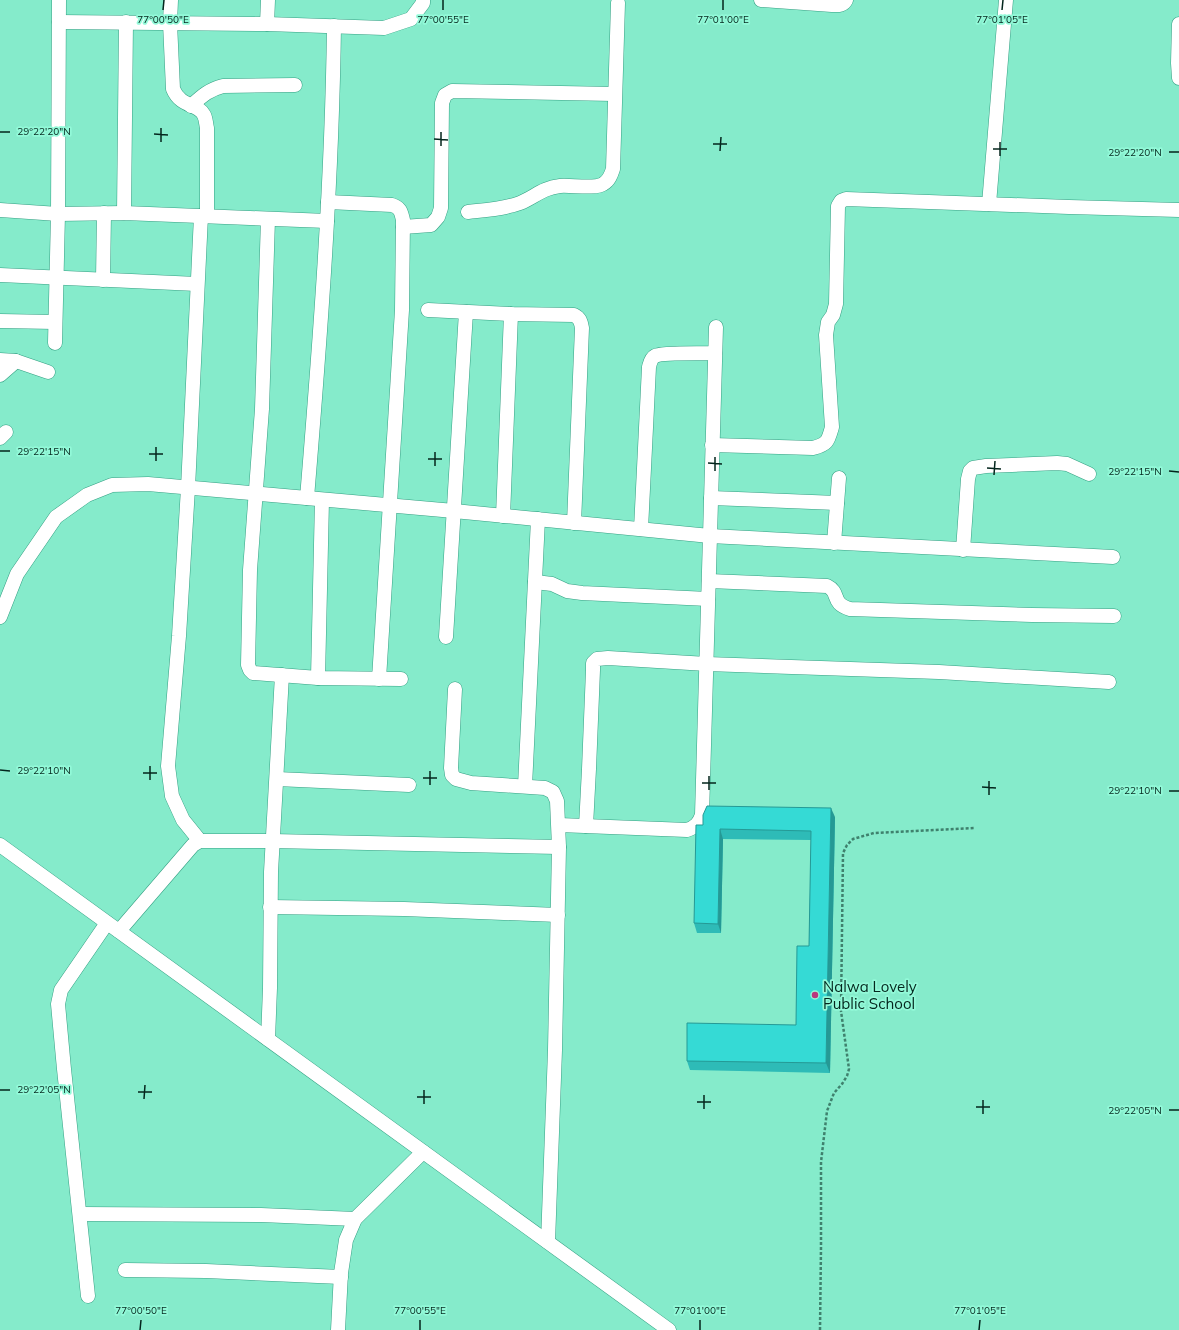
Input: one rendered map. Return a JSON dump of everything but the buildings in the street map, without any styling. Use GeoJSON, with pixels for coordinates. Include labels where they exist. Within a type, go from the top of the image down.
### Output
{"type":"FeatureCollection","features":[{"type":"Feature","properties":{"kind":"street"},"geometry":{"type":"LineString","coordinates":[[55,343],[58,214],[59,0]]}},
{"type":"Feature","properties":{"kind":"street"},"geometry":{"type":"LineString","coordinates":[[171,0],[170,23],[173,89],[176,96],[181,101],[199,110],[204,115],[207,128],[204,216],[197,284],[188,488],[179,636],[168,766],[172,796],[183,820],[200,841]]}},
{"type":"Feature","properties":{"kind":"street"},"geometry":{"type":"LineString","coordinates":[[267,24],[268,0]]}},
{"type":"Feature","properties":{"kind":"street"},"geometry":{"type":"LineString","coordinates":[[59,22],[267,24],[384,28],[411,18],[423,3],[423,0]]}},
{"type":"Feature","properties":{"kind":"street"},"geometry":{"type":"LineString","coordinates":[[761,0],[832,5],[840,5],[846,0]]}},
{"type":"Feature","properties":{"kind":"street"},"geometry":{"type":"LineString","coordinates":[[989,204],[1006,0]]}},
{"type":"Feature","properties":{"kind":"street"},"geometry":{"type":"LineString","coordinates":[[468,212],[508,207],[522,202],[541,191],[550,188],[562,186],[602,185],[610,178],[613,169],[614,94],[618,3]]}},
{"type":"Feature","properties":{"kind":"street"},"geometry":{"type":"LineString","coordinates":[[124,213],[126,22]]}},
{"type":"Feature","properties":{"kind":"street"},"geometry":{"type":"LineString","coordinates":[[1179,24],[1179,78]]}},
{"type":"Feature","properties":{"kind":"street"},"geometry":{"type":"LineString","coordinates":[[307,498],[327,220],[333,102],[334,26]]}},
{"type":"Feature","properties":{"kind":"street"},"geometry":{"type":"LineString","coordinates":[[191,106],[212,89],[223,86],[295,86]]}},
{"type":"Feature","properties":{"kind":"street"},"geometry":{"type":"LineString","coordinates":[[403,227],[431,225],[438,217],[440,208],[442,103],[445,95],[452,90],[614,94]]}},
{"type":"Feature","properties":{"kind":"street"},"geometry":{"type":"LineString","coordinates":[[712,445],[813,448],[823,445],[829,438],[832,427],[826,335],[828,322],[833,315],[836,304],[838,206],[841,200],[1179,210]]}},
{"type":"Feature","properties":{"kind":"street"},"geometry":{"type":"LineString","coordinates":[[328,202],[392,205],[398,207],[401,212],[403,227],[402,310],[391,506],[379,679]]}},
{"type":"Feature","properties":{"kind":"street"},"geometry":{"type":"LineString","coordinates":[[0,210],[58,214],[124,213],[327,220]]}},
{"type":"Feature","properties":{"kind":"street"},"geometry":{"type":"LineString","coordinates":[[103,280],[104,213]]}},
{"type":"Feature","properties":{"kind":"street"},"geometry":{"type":"LineString","coordinates":[[268,219],[262,409],[250,570],[248,665],[253,673],[318,678],[401,679]]}},
{"type":"Feature","properties":{"kind":"street"},"geometry":{"type":"LineString","coordinates":[[0,275],[197,284]]}},
{"type":"Feature","properties":{"kind":"street"},"geometry":{"type":"LineString","coordinates":[[428,310],[574,315],[580,321],[582,328],[574,523]]}},
{"type":"Feature","properties":{"kind":"street"},"geometry":{"type":"LineString","coordinates":[[446,637],[466,312]]}},
{"type":"Feature","properties":{"kind":"street"},"geometry":{"type":"LineString","coordinates":[[503,516],[511,314]]}},
{"type":"Feature","properties":{"kind":"street"},"geometry":{"type":"LineString","coordinates":[[0,321],[55,322]]}},
{"type":"Feature","properties":{"kind":"street"},"geometry":{"type":"LineString","coordinates":[[559,825],[687,830],[697,826],[702,815],[716,327]]}},
{"type":"Feature","properties":{"kind":"street"},"geometry":{"type":"LineString","coordinates":[[641,529],[649,367],[651,360],[655,356],[668,354],[715,354]]}},
{"type":"Feature","properties":{"kind":"street"},"geometry":{"type":"LineString","coordinates":[[0,360],[16,361],[48,372]]}},
{"type":"Feature","properties":{"kind":"street"},"geometry":{"type":"LineString","coordinates":[[0,375],[16,361]]}},
{"type":"Feature","properties":{"kind":"street"},"geometry":{"type":"LineString","coordinates":[[963,550],[968,479],[970,471],[973,468],[986,466],[1057,463],[1067,464],[1089,474]]}},
{"type":"Feature","properties":{"kind":"street"},"geometry":{"type":"LineString","coordinates":[[834,543],[839,478]]}},
{"type":"Feature","properties":{"kind":"street"},"geometry":{"type":"LineString","coordinates":[[0,617],[17,574],[56,517],[87,495],[112,485],[148,484],[454,511],[710,536],[1113,557]]}},
{"type":"Feature","properties":{"kind":"street"},"geometry":{"type":"LineString","coordinates":[[711,498],[838,504]]}},
{"type":"Feature","properties":{"kind":"street"},"geometry":{"type":"LineString","coordinates":[[318,678],[322,500]]}},
{"type":"Feature","properties":{"kind":"street"},"geometry":{"type":"LineString","coordinates":[[525,786],[538,519]]}},
{"type":"Feature","properties":{"kind":"street"},"geometry":{"type":"LineString","coordinates":[[709,580],[827,586],[834,591],[838,602],[842,606],[850,609],[1024,615],[1114,616]]}},
{"type":"Feature","properties":{"kind":"street"},"geometry":{"type":"LineString","coordinates":[[535,582],[552,584],[567,591],[582,594],[708,599]]}},
{"type":"Feature","properties":{"kind":"street"},"geometry":{"type":"LineString","coordinates":[[586,826],[594,663],[597,660],[608,658],[707,664],[940,672],[1110,682]]}},
{"type":"Feature","properties":{"kind":"street"},"geometry":{"type":"LineString","coordinates":[[268,1039],[272,841],[277,779],[282,675]]}},
{"type":"Feature","properties":{"kind":"street"},"geometry":{"type":"LineString","coordinates":[[455,689],[451,768],[452,775],[456,779],[470,783],[545,788],[553,792],[557,801],[559,847],[556,1050],[548,1242]]}},
{"type":"Feature","properties":{"kind":"street"},"geometry":{"type":"LineString","coordinates":[[277,779],[409,785]]}},
{"type":"Feature","properties":{"kind":"street"},"geometry":{"type":"LineString","coordinates":[[119,931],[193,845],[200,841],[272,841],[559,847]]}},
{"type":"Feature","properties":{"kind":"street"},"geometry":{"type":"LineString","coordinates":[[0,845],[669,1330]]}},
{"type":"Feature","properties":{"kind":"street"},"geometry":{"type":"LineString","coordinates":[[270,907],[404,909],[558,915]]}},
{"type":"Feature","properties":{"kind":"street"},"geometry":{"type":"LineString","coordinates":[[88,1296],[58,1004],[61,990],[107,923]]}},
{"type":"Feature","properties":{"kind":"street"},"geometry":{"type":"LineString","coordinates":[[338,1330],[340,1277],[346,1240],[355,1219],[423,1152]]}},
{"type":"Feature","properties":{"kind":"street"},"geometry":{"type":"LineString","coordinates":[[80,1214],[261,1215],[355,1219]]}},
{"type":"Feature","properties":{"kind":"street"},"geometry":{"type":"LineString","coordinates":[[125,1270],[206,1271],[340,1277]]}},
{"type":"Feature","properties":{"kind":"path"},"geometry":{"type":"LineString","coordinates":[[820,1330],[822,1247],[821,1162],[828,1111],[834,1093],[842,1084],[849,1069],[841,1011],[843,853],[847,845],[853,839],[874,833],[974,828]]}},
{"type":"Feature","properties":{"kind":"place","name":"Nalwa Lovely Public School"},"geometry":{"type":"Point","coordinates":[815,995]}}]}
